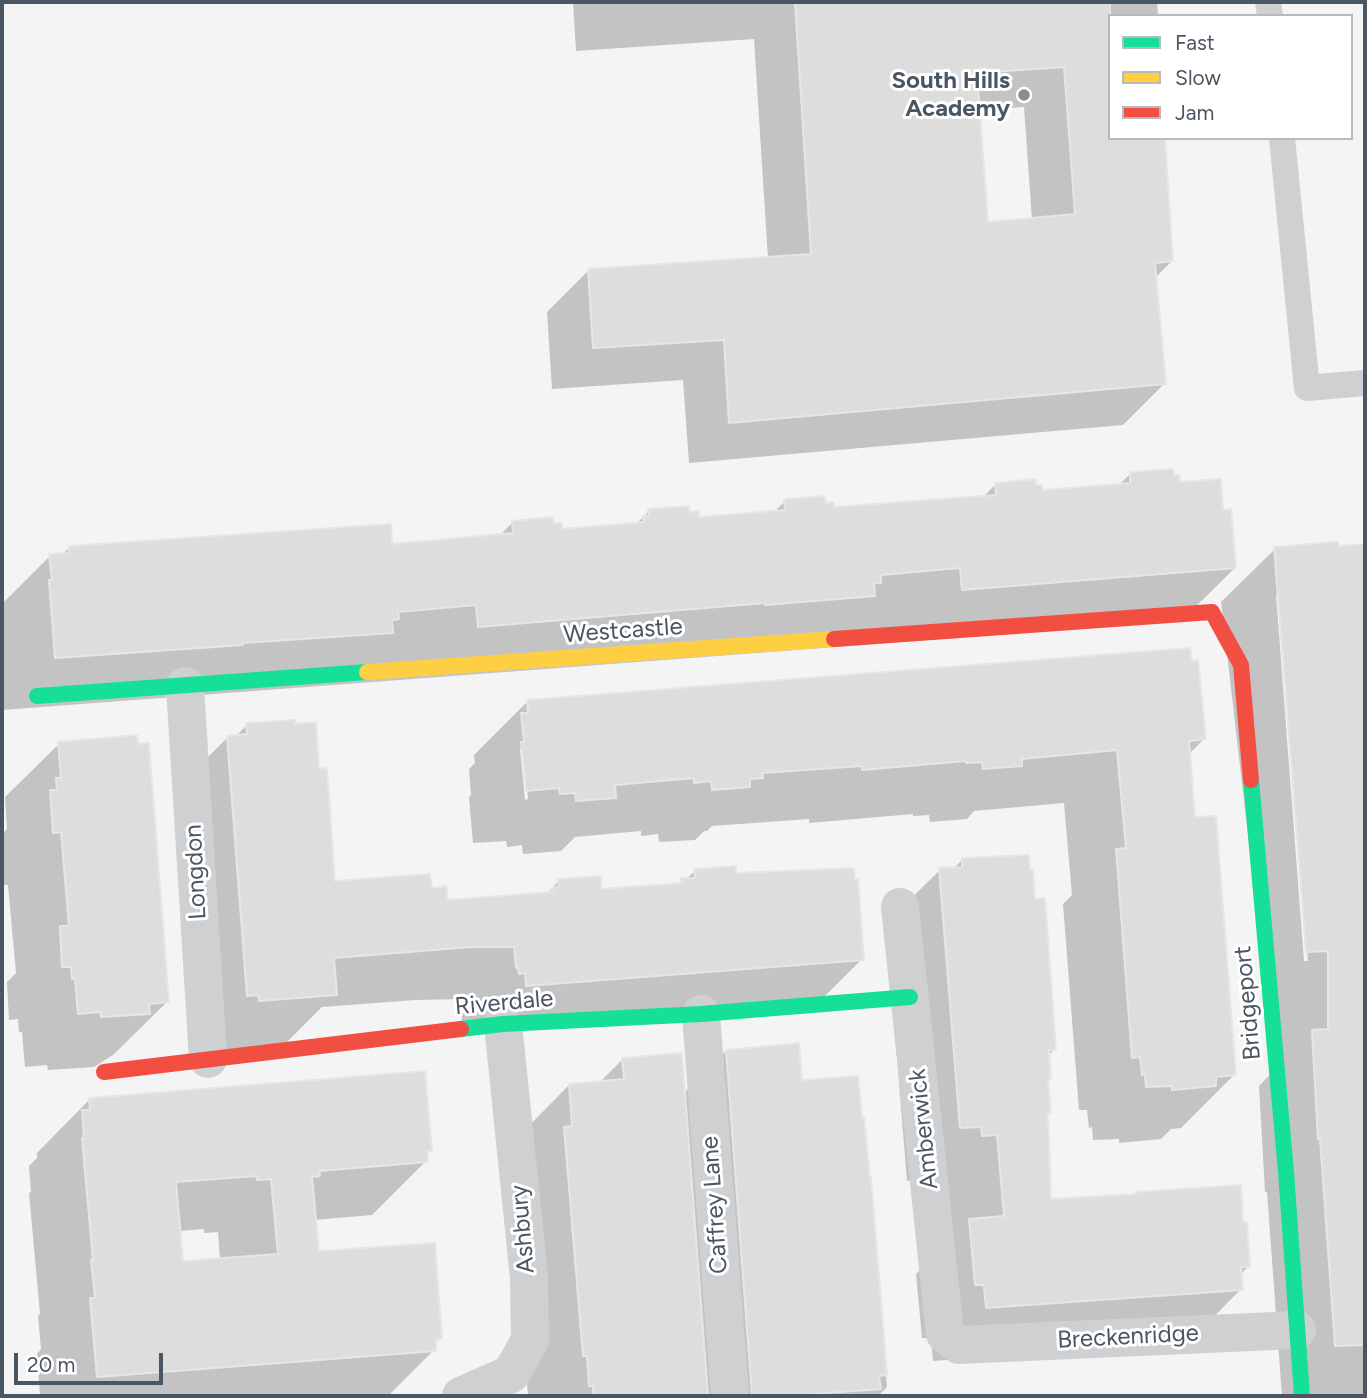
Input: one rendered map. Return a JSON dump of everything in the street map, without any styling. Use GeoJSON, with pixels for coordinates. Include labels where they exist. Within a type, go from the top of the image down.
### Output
{"type":"FeatureCollection","features":[{"type":"Feature","properties":{"kind":"street","name":"Westcastle"},"geometry":{"type":"LineString","coordinates":[[37,696],[1212,612]]}},
{"type":"Feature","properties":{"kind":"street","name":"Bridgeport"},"geometry":{"type":"LineString","coordinates":[[1212,612],[1241,665],[1286,1172],[1302,1396]]}},
{"type":"Feature","properties":{"kind":"street","name":"Longdon"},"geometry":{"type":"LineString","coordinates":[[185,686],[208,1059]]}},
{"type":"Feature","properties":{"kind":"street","name":"Amberwick"},"geometry":{"type":"LineString","coordinates":[[901,906],[944,1334],[959,1345]]}},
{"type":"Feature","properties":{"kind":"street","name":"Riverdale"},"geometry":{"type":"LineString","coordinates":[[104,1072],[503,1024],[701,1014],[910,997]]}},
{"type":"Feature","properties":{"kind":"street","name":"Caffrey Lane"},"geometry":{"type":"LineString","coordinates":[[701,1014],[730,1396]]}},
{"type":"Feature","properties":{"kind":"street","name":"Ashbury"},"geometry":{"type":"LineString","coordinates":[[461,1396],[511,1374],[530,1340],[529,1278],[503,1024]]}},
{"type":"Feature","properties":{"kind":"street","name":"Breckenridge"},"geometry":{"type":"LineString","coordinates":[[959,1345],[1297,1330]]}},
{"type":"Feature","properties":{"kind":"lane"},"geometry":{"type":"LineString","coordinates":[[1282,140],[1307,388],[1365,383]]}},
{"type":"Feature","properties":{"kind":"building"},"geometry":{"type":"Polygon","coordinates":[[[795,2],[1110,2],[1108,140],[1165,140],[1173,261],[1155,263],[1166,384],[729,423],[724,340],[593,348],[588,269],[811,254],[795,2]],[[1064,67],[977,73],[988,222],[1075,214],[1064,67]]]}},
{"type":"Feature","properties":{"kind":"building"},"geometry":{"type":"Polygon","coordinates":[[[1173,469],[1174,475],[1179,475],[1180,482],[1221,479],[1223,510],[1231,509],[1236,568],[962,590],[960,568],[881,575],[881,583],[874,583],[875,596],[478,627],[476,605],[398,612],[399,619],[392,620],[393,633],[55,658],[49,554],[69,553],[69,546],[391,524],[392,544],[513,533],[512,521],[553,517],[553,523],[562,523],[562,529],[644,522],[643,516],[649,516],[648,509],[689,506],[690,512],[699,511],[699,517],[785,510],[784,499],[825,496],[825,503],[834,502],[834,507],[996,495],[995,483],[1036,479],[1036,485],[1042,485],[1043,490],[1130,483],[1130,472],[1173,469]]]}},
{"type":"Feature","properties":{"kind":"building"},"geometry":{"type":"Polygon","coordinates":[[[1338,542],[1339,546],[1365,544],[1365,1345],[1335,1346],[1312,1030],[1328,1029],[1328,951],[1306,952],[1274,547],[1338,542]]]}},
{"type":"Feature","properties":{"kind":"building"},"geometry":{"type":"Polygon","coordinates":[[[1190,648],[1192,661],[1198,660],[1206,739],[1189,741],[1195,817],[1216,816],[1236,1075],[1216,1077],[1216,1086],[1172,1090],[1172,1086],[1146,1087],[1140,1057],[1132,1058],[1116,849],[1126,848],[1117,750],[1022,759],[1022,766],[983,769],[982,762],[966,761],[862,770],[862,766],[762,773],[763,778],[750,779],[750,787],[712,790],[711,781],[694,783],[694,778],[615,785],[616,798],[576,801],[575,793],[560,794],[559,788],[526,791],[521,713],[528,713],[527,700],[1190,648]]]}},
{"type":"Feature","properties":{"kind":"building"},"geometry":{"type":"Polygon","coordinates":[[[295,720],[295,724],[316,722],[319,769],[327,768],[335,881],[430,874],[432,888],[446,886],[448,900],[552,892],[551,888],[559,887],[558,879],[601,876],[601,889],[682,883],[681,878],[695,878],[694,869],[736,866],[736,873],[854,868],[855,880],[858,879],[864,960],[526,986],[525,973],[519,974],[516,968],[514,947],[471,947],[334,958],[337,995],[259,1001],[258,995],[247,996],[227,736],[247,734],[246,723],[295,720]]]}},
{"type":"Feature","properties":{"kind":"building"},"geometry":{"type":"Polygon","coordinates":[[[137,735],[138,744],[149,743],[169,1002],[149,1004],[150,1014],[101,1017],[100,1012],[78,1014],[75,979],[72,979],[71,967],[62,967],[60,926],[69,926],[61,832],[53,833],[50,790],[57,790],[56,778],[61,778],[58,742],[137,735]]]}},
{"type":"Feature","properties":{"kind":"building"},"geometry":{"type":"Polygon","coordinates":[[[1029,855],[1035,899],[1045,898],[1056,1050],[1049,1050],[1051,1079],[1048,1079],[1051,1113],[1048,1113],[1051,1199],[1241,1185],[1250,1267],[1241,1267],[1243,1290],[986,1308],[984,1285],[975,1285],[969,1219],[1004,1216],[997,1135],[982,1136],[981,1127],[960,1128],[939,868],[962,867],[962,858],[1029,855]]]}},
{"type":"Feature","properties":{"kind":"building"},"geometry":{"type":"Polygon","coordinates":[[[799,1043],[802,1080],[858,1076],[871,1177],[887,1375],[879,1376],[881,1389],[752,1396],[726,1050],[799,1043]]]}},
{"type":"Feature","properties":{"kind":"building"},"geometry":{"type":"Polygon","coordinates":[[[682,1053],[708,1396],[593,1396],[593,1386],[589,1386],[587,1356],[583,1356],[564,1127],[572,1126],[569,1084],[624,1079],[622,1058],[682,1053]]]}},
{"type":"Feature","properties":{"kind":"building"},"geometry":{"type":"Polygon","coordinates":[[[425,1071],[432,1151],[427,1151],[428,1162],[319,1171],[320,1176],[312,1177],[319,1251],[435,1243],[442,1338],[436,1339],[436,1351],[97,1377],[90,1298],[95,1298],[93,1260],[82,1138],[82,1110],[90,1110],[89,1098],[425,1071]],[[257,1176],[176,1182],[183,1261],[278,1254],[271,1179],[257,1180],[257,1176]]]}},
{"type":"Feature","properties":{"kind":"traffic: fast"},"geometry":{"type":"LineString","coordinates":[[37,696],[367,672]]}},
{"type":"Feature","properties":{"kind":"traffic: fast"},"geometry":{"type":"LineString","coordinates":[[1251,780],[1286,1172],[1302,1396]]}},
{"type":"Feature","properties":{"kind":"traffic: fast"},"geometry":{"type":"LineString","coordinates":[[461,1029],[910,997]]}},
{"type":"Feature","properties":{"kind":"traffic: slow"},"geometry":{"type":"LineString","coordinates":[[367,672],[834,639]]}},
{"type":"Feature","properties":{"kind":"traffic: jam"},"geometry":{"type":"LineString","coordinates":[[834,639],[1212,612],[1241,665],[1251,780]]}},
{"type":"Feature","properties":{"kind":"traffic: jam"},"geometry":{"type":"LineString","coordinates":[[104,1072],[461,1029]]}},
{"type":"Feature","properties":{"kind":"place","name":"South Hills Academy"},"geometry":{"type":"Point","coordinates":[1024,95]}}]}
